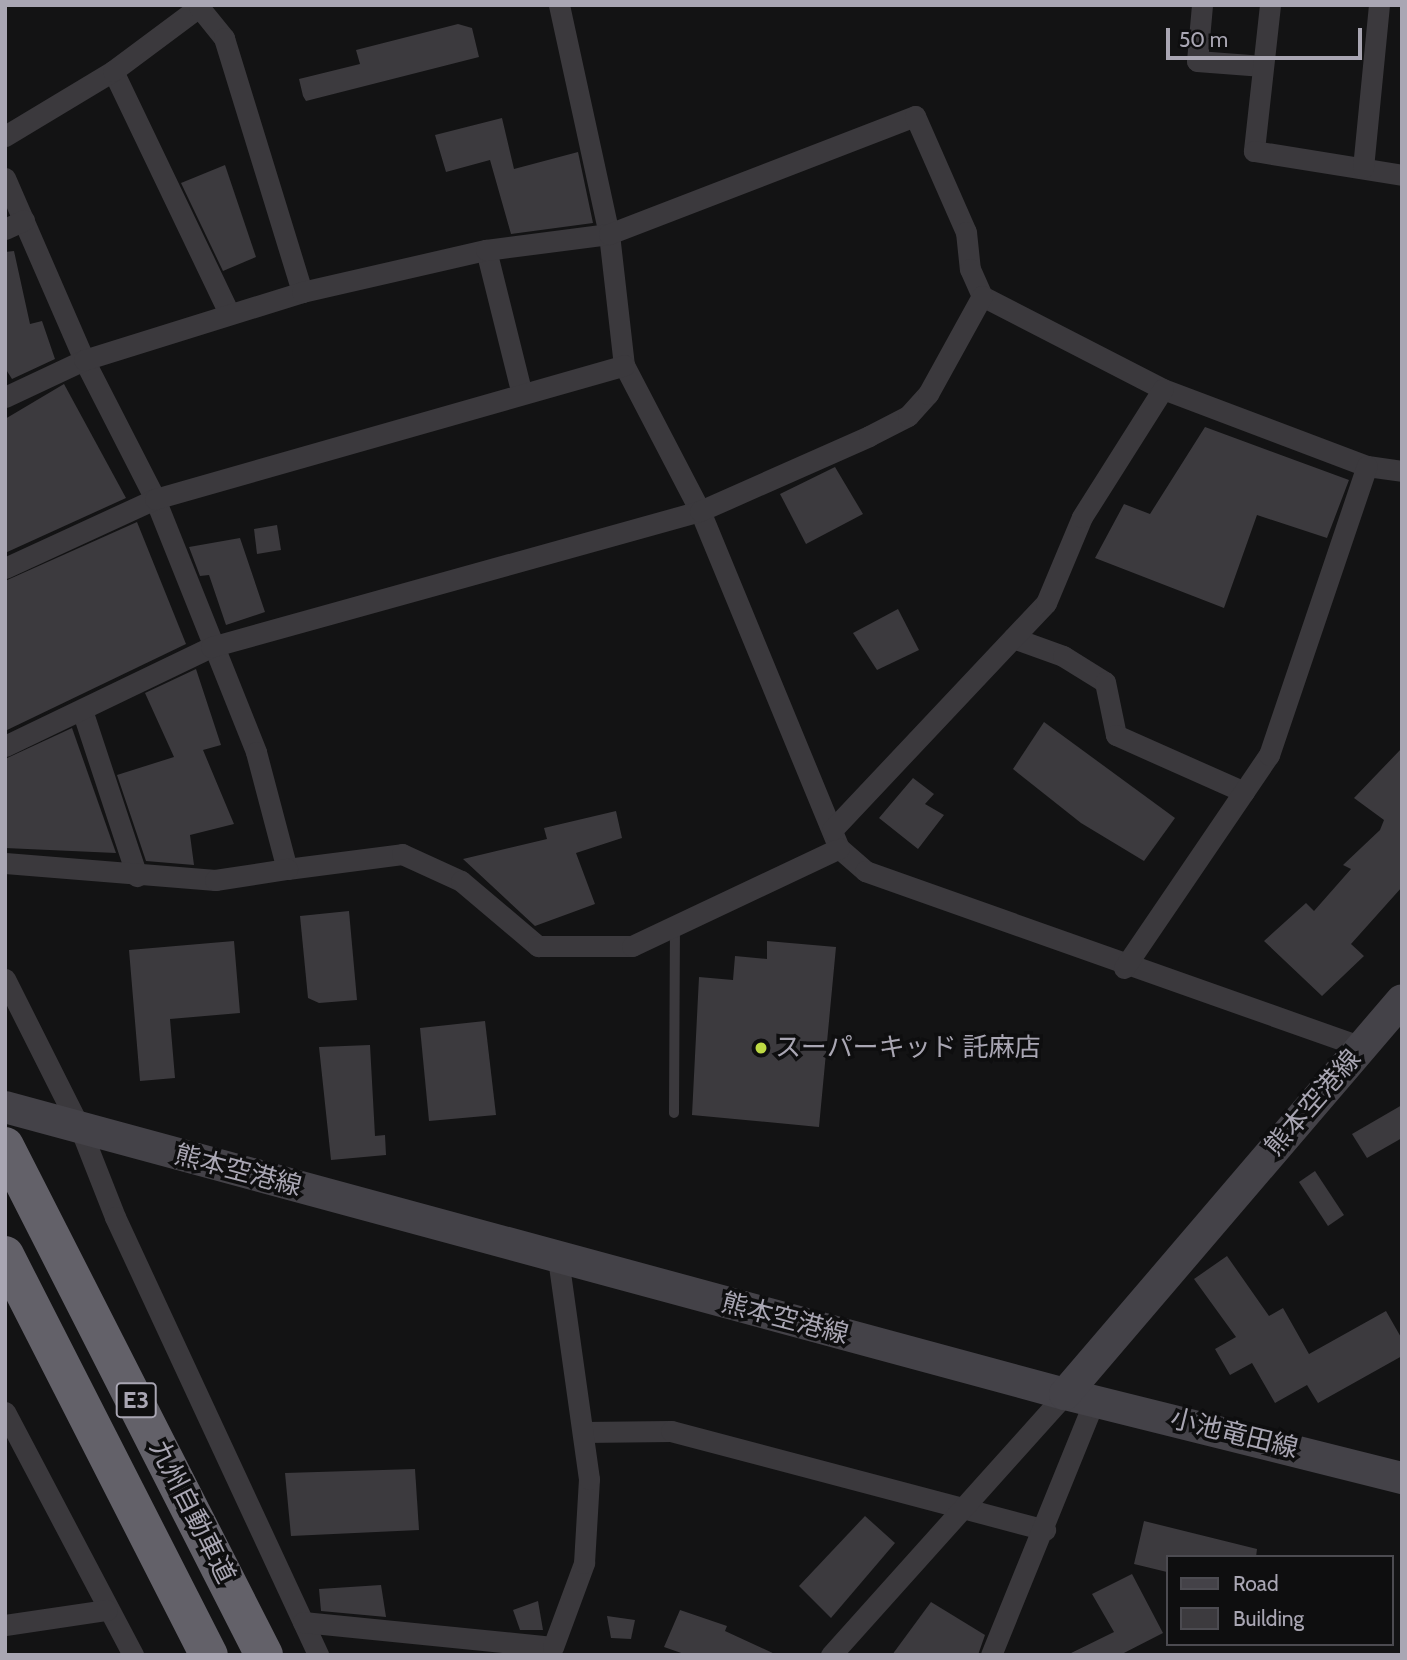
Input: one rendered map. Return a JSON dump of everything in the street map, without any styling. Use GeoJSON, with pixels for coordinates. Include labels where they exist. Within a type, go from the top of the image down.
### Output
{"type":"FeatureCollection","features":[{"type":"Feature","properties":{"kind":"highway","name":"九州自動車道"},"geometry":{"type":"LineString","coordinates":[[5,1146],[264,1655]]}},
{"type":"Feature","properties":{"kind":"highway","name":"九州自動車道"},"geometry":{"type":"LineString","coordinates":[[5,1255],[209,1655]]}},
{"type":"Feature","properties":{"kind":"main road","name":"熊本空港線"},"geometry":{"type":"LineString","coordinates":[[5,1107],[1080,1398],[1402,1000]]}},
{"type":"Feature","properties":{"kind":"main road","name":"小池竜田線"},"geometry":{"type":"LineString","coordinates":[[1080,1398],[1402,1478]]}},
{"type":"Feature","properties":{"kind":"street"},"geometry":{"type":"LineString","coordinates":[[559,5],[609,233],[624,365],[701,511],[836,839],[865,871],[1124,968],[1362,1047]]}},
{"type":"Feature","properties":{"kind":"street"},"geometry":{"type":"LineString","coordinates":[[1202,5],[1197,61],[1263,66]]}},
{"type":"Feature","properties":{"kind":"street"},"geometry":{"type":"LineString","coordinates":[[1270,5],[1254,151],[1402,175]]}},
{"type":"Feature","properties":{"kind":"street"},"geometry":{"type":"LineString","coordinates":[[1363,169],[1379,5]]}},
{"type":"Feature","properties":{"kind":"street"},"geometry":{"type":"LineString","coordinates":[[5,136],[113,71],[185,10],[199,7],[224,38],[302,292]]}},
{"type":"Feature","properties":{"kind":"street"},"geometry":{"type":"LineString","coordinates":[[113,71],[229,313]]}},
{"type":"Feature","properties":{"kind":"street"},"geometry":{"type":"LineString","coordinates":[[5,397],[84,360],[302,292],[486,250],[609,233],[915,116],[965,232],[970,269],[982,296],[1163,389],[1367,466],[1402,471]]}},
{"type":"Feature","properties":{"kind":"street"},"geometry":{"type":"LineString","coordinates":[[5,178],[15,224],[155,499],[211,647],[256,752],[287,869]]}},
{"type":"Feature","properties":{"kind":"street"},"geometry":{"type":"LineString","coordinates":[[486,250],[522,390]]}},
{"type":"Feature","properties":{"kind":"street"},"geometry":{"type":"LineString","coordinates":[[5,746],[211,647],[701,511],[908,416],[928,394],[982,296]]}},
{"type":"Feature","properties":{"kind":"street"},"geometry":{"type":"LineString","coordinates":[[5,568],[155,499],[522,390],[624,365]]}},
{"type":"Feature","properties":{"kind":"street"},"geometry":{"type":"LineString","coordinates":[[5,863],[137,876],[215,880],[402,854],[461,881],[538,946],[632,946],[675,926],[836,839],[1046,603],[1082,517],[1163,389]]}},
{"type":"Feature","properties":{"kind":"street"},"geometry":{"type":"LineString","coordinates":[[1124,968],[1269,755],[1367,466]]}},
{"type":"Feature","properties":{"kind":"street"},"geometry":{"type":"LineString","coordinates":[[1013,638],[1063,656],[1105,682],[1116,735],[1244,792]]}},
{"type":"Feature","properties":{"kind":"street"},"geometry":{"type":"LineString","coordinates":[[82,710],[137,876]]}},
{"type":"Feature","properties":{"kind":"street"},"geometry":{"type":"LineString","coordinates":[[5,979],[66,1125],[115,1217],[318,1655]]}},
{"type":"Feature","properties":{"kind":"street"},"geometry":{"type":"LineString","coordinates":[[303,1622],[553,1647],[584,1563],[589,1479],[558,1258]]}},
{"type":"Feature","properties":{"kind":"street"},"geometry":{"type":"LineString","coordinates":[[831,1655],[963,1507],[1080,1398]]}},
{"type":"Feature","properties":{"kind":"street"},"geometry":{"type":"LineString","coordinates":[[991,1655],[1045,1530],[1080,1398]]}},
{"type":"Feature","properties":{"kind":"street"},"geometry":{"type":"LineString","coordinates":[[5,1412],[133,1655]]}},
{"type":"Feature","properties":{"kind":"street"},"geometry":{"type":"LineString","coordinates":[[583,1432],[671,1431],[1045,1530]]}},
{"type":"Feature","properties":{"kind":"street"},"geometry":{"type":"LineString","coordinates":[[5,1625],[107,1610]]}},
{"type":"Feature","properties":{"kind":"lane"},"geometry":{"type":"LineString","coordinates":[[674,1113],[675,926]]}},
{"type":"Feature","properties":{"kind":"building"},"geometry":{"type":"Polygon","coordinates":[[[458,24],[472,28],[479,57],[306,101],[303,96],[299,79],[360,64],[356,50],[458,24]]]}},
{"type":"Feature","properties":{"kind":"building"},"geometry":{"type":"Polygon","coordinates":[[[502,118],[514,169],[578,152],[593,223],[511,234],[490,160],[446,172],[435,135],[502,118]]]}},
{"type":"Feature","properties":{"kind":"building"},"geometry":{"type":"Polygon","coordinates":[[[225,165],[256,257],[223,271],[181,183],[225,165]]]}},
{"type":"Feature","properties":{"kind":"building"},"geometry":{"type":"Polygon","coordinates":[[[14,251],[30,324],[42,321],[55,359],[12,379],[5,368],[5,252],[14,251]]]}},
{"type":"Feature","properties":{"kind":"building"},"geometry":{"type":"Polygon","coordinates":[[[64,384],[126,498],[5,553],[5,419],[64,384]]]}},
{"type":"Feature","properties":{"kind":"building"},"geometry":{"type":"Polygon","coordinates":[[[1205,427],[1349,480],[1327,538],[1257,515],[1224,608],[1095,558],[1124,504],[1150,514],[1205,427]]]}},
{"type":"Feature","properties":{"kind":"building"},"geometry":{"type":"Polygon","coordinates":[[[835,467],[863,514],[806,544],[780,494],[835,467]]]}},
{"type":"Feature","properties":{"kind":"building"},"geometry":{"type":"Polygon","coordinates":[[[137,522],[186,644],[5,731],[5,581],[137,522]]]}},
{"type":"Feature","properties":{"kind":"building"},"geometry":{"type":"Polygon","coordinates":[[[277,525],[281,550],[257,554],[254,529],[277,525]]]}},
{"type":"Feature","properties":{"kind":"building"},"geometry":{"type":"Polygon","coordinates":[[[240,538],[265,612],[226,625],[209,575],[200,576],[189,547],[240,538]]]}},
{"type":"Feature","properties":{"kind":"building"},"geometry":{"type":"Polygon","coordinates":[[[898,609],[919,650],[877,670],[853,633],[898,609]]]}},
{"type":"Feature","properties":{"kind":"building"},"geometry":{"type":"Polygon","coordinates":[[[196,669],[221,745],[203,750],[234,824],[190,835],[194,865],[146,861],[117,775],[174,757],[145,693],[196,669]]]}},
{"type":"Feature","properties":{"kind":"building"},"geometry":{"type":"Polygon","coordinates":[[[1044,722],[1175,818],[1144,861],[1081,823],[1013,769],[1044,722]]]}},
{"type":"Feature","properties":{"kind":"building"},"geometry":{"type":"Polygon","coordinates":[[[72,728],[116,853],[5,848],[5,759],[72,728]]]}},
{"type":"Feature","properties":{"kind":"building"},"geometry":{"type":"Polygon","coordinates":[[[1402,748],[1402,887],[1351,944],[1364,956],[1322,996],[1264,941],[1306,903],[1314,911],[1351,869],[1343,865],[1380,830],[1384,820],[1354,798],[1402,748]]]}},
{"type":"Feature","properties":{"kind":"building"},"geometry":{"type":"Polygon","coordinates":[[[913,778],[934,794],[925,804],[944,815],[918,849],[879,818],[913,778]]]}},
{"type":"Feature","properties":{"kind":"building"},"geometry":{"type":"Polygon","coordinates":[[[616,811],[622,838],[576,853],[595,904],[535,926],[463,859],[547,839],[544,828],[616,811]]]}},
{"type":"Feature","properties":{"kind":"building"},"geometry":{"type":"Polygon","coordinates":[[[349,911],[357,1000],[319,1003],[308,998],[300,916],[349,911]]]}},
{"type":"Feature","properties":{"kind":"building"},"geometry":{"type":"Polygon","coordinates":[[[234,941],[240,1013],[170,1019],[175,1078],[140,1081],[129,950],[234,941]]]}},
{"type":"Feature","properties":{"kind":"building","name":"スーパーキッド 託麻店"},"geometry":{"type":"Polygon","coordinates":[[[767,941],[836,947],[819,1127],[692,1115],[699,977],[733,980],[735,956],[767,959],[767,941]]]}},
{"type":"Feature","properties":{"kind":"building"},"geometry":{"type":"Polygon","coordinates":[[[485,1021],[496,1115],[429,1121],[420,1028],[485,1021]]]}},
{"type":"Feature","properties":{"kind":"building"},"geometry":{"type":"Polygon","coordinates":[[[370,1045],[375,1136],[385,1135],[386,1155],[331,1160],[319,1047],[370,1045]]]}},
{"type":"Feature","properties":{"kind":"building"},"geometry":{"type":"Polygon","coordinates":[[[1402,1105],[1402,1138],[1367,1158],[1352,1134],[1402,1105]]]}},
{"type":"Feature","properties":{"kind":"building"},"geometry":{"type":"Polygon","coordinates":[[[1315,1171],[1344,1215],[1328,1226],[1299,1182],[1315,1171]]]}},
{"type":"Feature","properties":{"kind":"building"},"geometry":{"type":"Polygon","coordinates":[[[1227,1256],[1269,1316],[1283,1308],[1309,1354],[1386,1311],[1402,1339],[1402,1356],[1318,1403],[1307,1385],[1275,1403],[1252,1363],[1230,1375],[1215,1349],[1236,1337],[1194,1279],[1227,1256]]]}},
{"type":"Feature","properties":{"kind":"building"},"geometry":{"type":"Polygon","coordinates":[[[415,1469],[419,1530],[291,1536],[285,1473],[415,1469]]]}},
{"type":"Feature","properties":{"kind":"building"},"geometry":{"type":"Polygon","coordinates":[[[865,1516],[895,1543],[831,1618],[799,1586],[865,1516]]]}},
{"type":"Feature","properties":{"kind":"building"},"geometry":{"type":"Polygon","coordinates":[[[1144,1521],[1257,1549],[1256,1555],[1166,1555],[1166,1572],[1134,1564],[1144,1521]]]}},
{"type":"Feature","properties":{"kind":"building"},"geometry":{"type":"Polygon","coordinates":[[[1132,1574],[1163,1633],[1120,1655],[1067,1655],[1114,1632],[1092,1594],[1132,1574]]]}},
{"type":"Feature","properties":{"kind":"building"},"geometry":{"type":"Polygon","coordinates":[[[381,1585],[386,1617],[321,1611],[319,1589],[381,1585]]]}},
{"type":"Feature","properties":{"kind":"building"},"geometry":{"type":"Polygon","coordinates":[[[538,1601],[543,1630],[520,1630],[513,1610],[538,1601]]]}},
{"type":"Feature","properties":{"kind":"building"},"geometry":{"type":"Polygon","coordinates":[[[931,1602],[985,1635],[978,1655],[892,1655],[931,1602]]]}},
{"type":"Feature","properties":{"kind":"building"},"geometry":{"type":"Polygon","coordinates":[[[680,1610],[727,1626],[725,1631],[777,1655],[687,1655],[664,1647],[680,1610]]]}},
{"type":"Feature","properties":{"kind":"building"},"geometry":{"type":"Polygon","coordinates":[[[607,1616],[635,1620],[631,1639],[611,1638],[607,1616]]]}},
{"type":"Feature","properties":{"kind":"place","name":"スーパーキッド 託麻店"},"geometry":{"type":"Point","coordinates":[761,1048]}}]}
